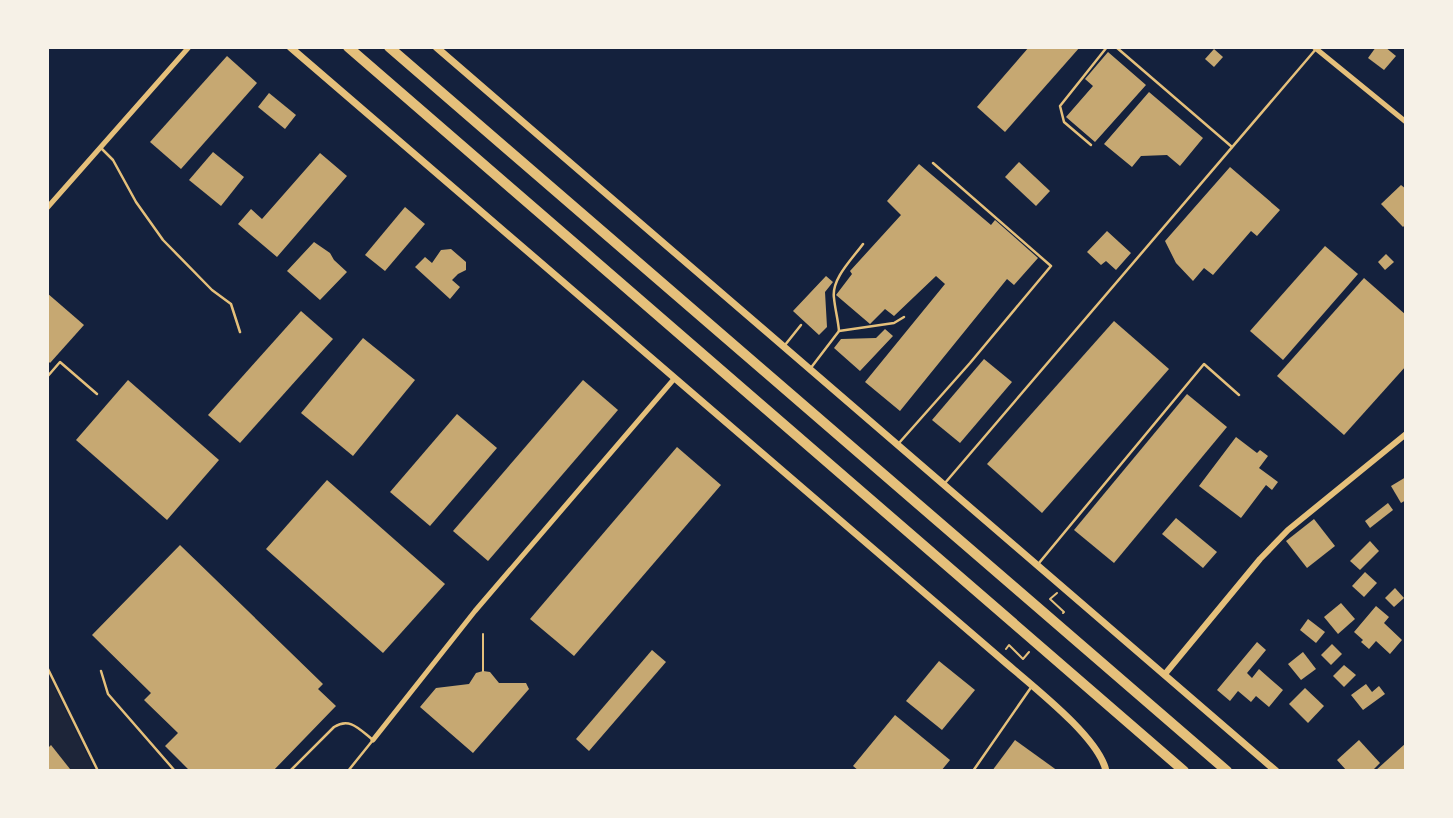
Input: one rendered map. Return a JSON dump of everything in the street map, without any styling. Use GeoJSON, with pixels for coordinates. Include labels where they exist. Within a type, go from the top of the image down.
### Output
{"type":"FeatureCollection","features":[{"type":"Feature","properties":{"kind":"highway"},"geometry":{"type":"LineString","coordinates":[[348,47],[1184,771]]}},
{"type":"Feature","properties":{"kind":"highway"},"geometry":{"type":"LineString","coordinates":[[388,47],[1227,771]]}},
{"type":"Feature","properties":{"kind":"main road"},"geometry":{"type":"LineString","coordinates":[[290,47],[1032,686],[1088,737],[1105,766]]}},
{"type":"Feature","properties":{"kind":"main road"},"geometry":{"type":"LineString","coordinates":[[436,47],[1276,771]]}},
{"type":"Feature","properties":{"kind":"street"},"geometry":{"type":"LineString","coordinates":[[47,208],[189,47]]}},
{"type":"Feature","properties":{"kind":"street"},"geometry":{"type":"LineString","coordinates":[[1315,48],[1406,122]]}},
{"type":"Feature","properties":{"kind":"street"},"geometry":{"type":"LineString","coordinates":[[373,740],[475,611],[674,379]]}},
{"type":"Feature","properties":{"kind":"street"},"geometry":{"type":"LineString","coordinates":[[1165,674],[1260,559],[1288,530],[1406,434]]}},
{"type":"Feature","properties":{"kind":"lane"},"geometry":{"type":"LineString","coordinates":[[1091,145],[1064,122],[1060,106],[1107,47]]}},
{"type":"Feature","properties":{"kind":"lane"},"geometry":{"type":"LineString","coordinates":[[1115,47],[1231,147]]}},
{"type":"Feature","properties":{"kind":"lane"},"geometry":{"type":"LineString","coordinates":[[943,485],[1315,48]]}},
{"type":"Feature","properties":{"kind":"lane"},"geometry":{"type":"LineString","coordinates":[[101,148],[113,160],[136,202],[163,240],[212,290],[231,304],[240,332]]}},
{"type":"Feature","properties":{"kind":"lane"},"geometry":{"type":"LineString","coordinates":[[897,445],[1051,266],[933,163]]}},
{"type":"Feature","properties":{"kind":"lane"},"geometry":{"type":"LineString","coordinates":[[809,370],[839,331],[835,285],[863,244]]}},
{"type":"Feature","properties":{"kind":"lane"},"geometry":{"type":"LineString","coordinates":[[839,331],[894,323],[904,317]]}},
{"type":"Feature","properties":{"kind":"lane"},"geometry":{"type":"LineString","coordinates":[[783,347],[801,325]]}},
{"type":"Feature","properties":{"kind":"lane"},"geometry":{"type":"LineString","coordinates":[[47,377],[60,362],[97,394]]}},
{"type":"Feature","properties":{"kind":"lane"},"geometry":{"type":"LineString","coordinates":[[1037,566],[1204,364],[1239,395]]}},
{"type":"Feature","properties":{"kind":"lane"},"geometry":{"type":"LineString","coordinates":[[1091,611],[1097,605]]}},
{"type":"Feature","properties":{"kind":"lane"},"geometry":{"type":"LineString","coordinates":[[47,667],[98,771]]}},
{"type":"Feature","properties":{"kind":"lane"},"geometry":{"type":"LineString","coordinates":[[101,671],[108,694],[176,771]]}},
{"type":"Feature","properties":{"kind":"lane"},"geometry":{"type":"LineString","coordinates":[[973,771],[1032,686]]}},
{"type":"Feature","properties":{"kind":"lane"},"geometry":{"type":"LineString","coordinates":[[290,771],[334,727],[342,722],[349,722],[373,740],[348,771]]}},
{"type":"Feature","properties":{"kind":"path"},"geometry":{"type":"LineString","coordinates":[[1051,599],[1064,611]]}},
{"type":"Feature","properties":{"kind":"path"},"geometry":{"type":"LineString","coordinates":[[483,634],[483,671]]}},
{"type":"Feature","properties":{"kind":"path"},"geometry":{"type":"LineString","coordinates":[[1009,645],[1023,659]]}},
{"type":"Feature","properties":{"kind":"shaded area"},"geometry":{"type":"Polygon","coordinates":[[[47,672],[95,771],[47,771],[47,672]]]}},
{"type":"Feature","properties":{"kind":"building"},"geometry":{"type":"Polygon","coordinates":[[[1029,47],[1080,47],[1005,132],[977,107],[1029,47]]]}},
{"type":"Feature","properties":{"kind":"building"},"geometry":{"type":"Polygon","coordinates":[[[1376,47],[1385,47],[1396,56],[1384,70],[1368,58],[1376,47]]]}},
{"type":"Feature","properties":{"kind":"building"},"geometry":{"type":"Polygon","coordinates":[[[1214,49],[1223,57],[1214,67],[1205,59],[1214,49]]]}},
{"type":"Feature","properties":{"kind":"building"},"geometry":{"type":"Polygon","coordinates":[[[1108,52],[1146,85],[1095,142],[1066,117],[1093,86],[1085,79],[1108,52]]]}},
{"type":"Feature","properties":{"kind":"building"},"geometry":{"type":"Polygon","coordinates":[[[227,56],[257,83],[181,169],[150,142],[227,56]]]}},
{"type":"Feature","properties":{"kind":"building"},"geometry":{"type":"Polygon","coordinates":[[[1149,92],[1203,138],[1180,166],[1167,155],[1141,156],[1132,167],[1104,144],[1149,92]]]}},
{"type":"Feature","properties":{"kind":"building"},"geometry":{"type":"Polygon","coordinates":[[[269,93],[296,115],[285,129],[258,107],[269,93]]]}},
{"type":"Feature","properties":{"kind":"building"},"geometry":{"type":"Polygon","coordinates":[[[213,152],[244,177],[221,206],[189,180],[213,152]]]}},
{"type":"Feature","properties":{"kind":"building"},"geometry":{"type":"Polygon","coordinates":[[[320,153],[347,176],[277,257],[238,224],[251,209],[262,219],[320,153]]]}},
{"type":"Feature","properties":{"kind":"building"},"geometry":{"type":"Polygon","coordinates":[[[1019,162],[1050,191],[1036,206],[1005,177],[1019,162]]]}},
{"type":"Feature","properties":{"kind":"building"},"geometry":{"type":"Polygon","coordinates":[[[919,164],[991,225],[995,220],[1038,258],[1014,285],[1007,279],[900,411],[865,382],[945,284],[936,276],[894,316],[885,309],[870,324],[836,295],[852,274],[850,271],[901,215],[887,201],[919,164]]]}},
{"type":"Feature","properties":{"kind":"building"},"geometry":{"type":"Polygon","coordinates":[[[1230,167],[1280,210],[1257,236],[1251,231],[1213,275],[1204,268],[1193,281],[1176,263],[1165,241],[1230,167]]]}},
{"type":"Feature","properties":{"kind":"building"},"geometry":{"type":"Polygon","coordinates":[[[1401,185],[1406,189],[1406,224],[1403,227],[1381,204],[1401,185]]]}},
{"type":"Feature","properties":{"kind":"building"},"geometry":{"type":"Polygon","coordinates":[[[405,207],[425,224],[385,271],[365,255],[405,207]]]}},
{"type":"Feature","properties":{"kind":"building"},"geometry":{"type":"Polygon","coordinates":[[[1107,231],[1131,253],[1116,270],[1106,261],[1101,265],[1087,252],[1107,231]]]}},
{"type":"Feature","properties":{"kind":"building"},"geometry":{"type":"Polygon","coordinates":[[[314,242],[330,253],[347,272],[320,300],[287,271],[314,242]]]}},
{"type":"Feature","properties":{"kind":"building"},"geometry":{"type":"Polygon","coordinates":[[[1325,246],[1358,274],[1283,360],[1250,331],[1325,246]]]}},
{"type":"Feature","properties":{"kind":"building"},"geometry":{"type":"Polygon","coordinates":[[[451,249],[466,262],[466,270],[452,280],[460,287],[450,299],[415,267],[425,257],[432,263],[441,250],[451,249]]]}},
{"type":"Feature","properties":{"kind":"building"},"geometry":{"type":"Polygon","coordinates":[[[1386,254],[1394,262],[1385,270],[1378,262],[1386,254]]]}},
{"type":"Feature","properties":{"kind":"building"},"geometry":{"type":"Polygon","coordinates":[[[826,276],[833,282],[825,292],[827,327],[819,335],[793,311],[826,276]]]}},
{"type":"Feature","properties":{"kind":"building"},"geometry":{"type":"Polygon","coordinates":[[[1364,278],[1406,315],[1406,366],[1344,435],[1277,376],[1364,278]]]}},
{"type":"Feature","properties":{"kind":"building"},"geometry":{"type":"Polygon","coordinates":[[[47,293],[84,325],[50,363],[47,360],[47,293]]]}},
{"type":"Feature","properties":{"kind":"building"},"geometry":{"type":"Polygon","coordinates":[[[301,311],[333,339],[240,443],[208,415],[301,311]]]}},
{"type":"Feature","properties":{"kind":"building"},"geometry":{"type":"Polygon","coordinates":[[[1114,321],[1169,369],[1042,513],[987,464],[1114,321]]]}},
{"type":"Feature","properties":{"kind":"building"},"geometry":{"type":"Polygon","coordinates":[[[885,329],[893,336],[860,371],[834,348],[841,339],[876,338],[885,329]]]}},
{"type":"Feature","properties":{"kind":"building"},"geometry":{"type":"Polygon","coordinates":[[[363,338],[415,380],[353,456],[301,413],[363,338]]]}},
{"type":"Feature","properties":{"kind":"building"},"geometry":{"type":"Polygon","coordinates":[[[984,359],[1012,382],[960,443],[932,420],[984,359]]]}},
{"type":"Feature","properties":{"kind":"building"},"geometry":{"type":"Polygon","coordinates":[[[128,380],[219,460],[167,520],[76,440],[128,380]]]}},
{"type":"Feature","properties":{"kind":"building"},"geometry":{"type":"Polygon","coordinates":[[[583,380],[618,410],[488,561],[453,531],[583,380]]]}},
{"type":"Feature","properties":{"kind":"building"},"geometry":{"type":"Polygon","coordinates":[[[1187,394],[1227,427],[1114,563],[1074,530],[1187,394]]]}},
{"type":"Feature","properties":{"kind":"building"},"geometry":{"type":"Polygon","coordinates":[[[457,414],[497,448],[430,526],[390,492],[457,414]]]}},
{"type":"Feature","properties":{"kind":"building"},"geometry":{"type":"Polygon","coordinates":[[[1236,437],[1257,453],[1260,450],[1268,456],[1259,468],[1278,482],[1272,490],[1266,485],[1241,518],[1199,486],[1236,437]]]}},
{"type":"Feature","properties":{"kind":"building"},"geometry":{"type":"Polygon","coordinates":[[[677,447],[721,485],[574,656],[530,619],[677,447]]]}},
{"type":"Feature","properties":{"kind":"building"},"geometry":{"type":"Polygon","coordinates":[[[1406,477],[1406,500],[1401,503],[1391,486],[1406,477]]]}},
{"type":"Feature","properties":{"kind":"building"},"geometry":{"type":"Polygon","coordinates":[[[327,480],[445,584],[383,653],[266,549],[327,480]]]}},
{"type":"Feature","properties":{"kind":"building"},"geometry":{"type":"Polygon","coordinates":[[[1388,503],[1393,510],[1370,528],[1365,521],[1388,503]]]}},
{"type":"Feature","properties":{"kind":"building"},"geometry":{"type":"Polygon","coordinates":[[[1176,518],[1217,552],[1203,568],[1162,534],[1176,518]]]}},
{"type":"Feature","properties":{"kind":"building"},"geometry":{"type":"Polygon","coordinates":[[[1314,519],[1335,546],[1307,568],[1286,541],[1314,519]]]}},
{"type":"Feature","properties":{"kind":"building"},"geometry":{"type":"Polygon","coordinates":[[[1370,541],[1379,551],[1360,570],[1350,561],[1370,541]]]}},
{"type":"Feature","properties":{"kind":"building"},"geometry":{"type":"Polygon","coordinates":[[[180,545],[323,684],[318,689],[336,706],[273,771],[190,771],[165,746],[178,733],[144,700],[151,693],[92,635],[180,545]]]}},
{"type":"Feature","properties":{"kind":"building"},"geometry":{"type":"Polygon","coordinates":[[[1365,572],[1377,583],[1364,597],[1352,586],[1365,572]]]}},
{"type":"Feature","properties":{"kind":"building"},"geometry":{"type":"Polygon","coordinates":[[[1395,588],[1404,598],[1394,607],[1385,598],[1395,588]]]}},
{"type":"Feature","properties":{"kind":"building"},"geometry":{"type":"Polygon","coordinates":[[[1341,603],[1355,619],[1338,634],[1324,617],[1341,603]]]}},
{"type":"Feature","properties":{"kind":"building"},"geometry":{"type":"Polygon","coordinates":[[[1376,606],[1389,617],[1384,623],[1402,640],[1390,654],[1376,641],[1369,649],[1354,632],[1376,606]]]}},
{"type":"Feature","properties":{"kind":"building"},"geometry":{"type":"Polygon","coordinates":[[[1308,619],[1325,632],[1316,643],[1300,630],[1308,619]]]}},
{"type":"Feature","properties":{"kind":"building"},"geometry":{"type":"Polygon","coordinates":[[[1257,642],[1266,650],[1247,673],[1252,678],[1259,669],[1283,690],[1269,707],[1256,696],[1251,702],[1238,691],[1230,701],[1217,690],[1257,642]]]}},
{"type":"Feature","properties":{"kind":"building"},"geometry":{"type":"Polygon","coordinates":[[[1332,644],[1342,654],[1331,665],[1321,655],[1332,644]]]}},
{"type":"Feature","properties":{"kind":"building"},"geometry":{"type":"Polygon","coordinates":[[[652,650],[666,662],[589,751],[576,739],[652,650]]]}},
{"type":"Feature","properties":{"kind":"building"},"geometry":{"type":"Polygon","coordinates":[[[1303,652],[1316,669],[1301,680],[1288,664],[1303,652]]]}},
{"type":"Feature","properties":{"kind":"building"},"geometry":{"type":"Polygon","coordinates":[[[939,661],[975,690],[942,730],[906,701],[939,661]]]}},
{"type":"Feature","properties":{"kind":"building"},"geometry":{"type":"Polygon","coordinates":[[[1344,665],[1356,675],[1344,687],[1333,676],[1344,665]]]}},
{"type":"Feature","properties":{"kind":"building"},"geometry":{"type":"Polygon","coordinates":[[[490,672],[499,683],[526,683],[529,689],[473,753],[420,707],[436,688],[469,684],[476,673],[490,672]]]}},
{"type":"Feature","properties":{"kind":"building"},"geometry":{"type":"Polygon","coordinates":[[[1366,684],[1372,692],[1379,686],[1385,694],[1363,710],[1351,695],[1366,684]]]}},
{"type":"Feature","properties":{"kind":"building"},"geometry":{"type":"Polygon","coordinates":[[[1305,688],[1324,706],[1308,723],[1289,704],[1305,688]]]}},
{"type":"Feature","properties":{"kind":"building"},"geometry":{"type":"Polygon","coordinates":[[[895,715],[950,760],[941,771],[859,771],[853,766],[895,715]]]}},
{"type":"Feature","properties":{"kind":"building"},"geometry":{"type":"Polygon","coordinates":[[[1015,740],[1058,771],[992,771],[1015,740]]]}},
{"type":"Feature","properties":{"kind":"building"},"geometry":{"type":"Polygon","coordinates":[[[1359,740],[1380,763],[1372,771],[1347,771],[1337,760],[1359,740]]]}},
{"type":"Feature","properties":{"kind":"building"},"geometry":{"type":"Polygon","coordinates":[[[1406,743],[1406,771],[1375,771],[1406,743]]]}},
{"type":"Feature","properties":{"kind":"building"},"geometry":{"type":"Polygon","coordinates":[[[51,745],[70,769],[47,771],[47,749],[51,745]]]}}]}
